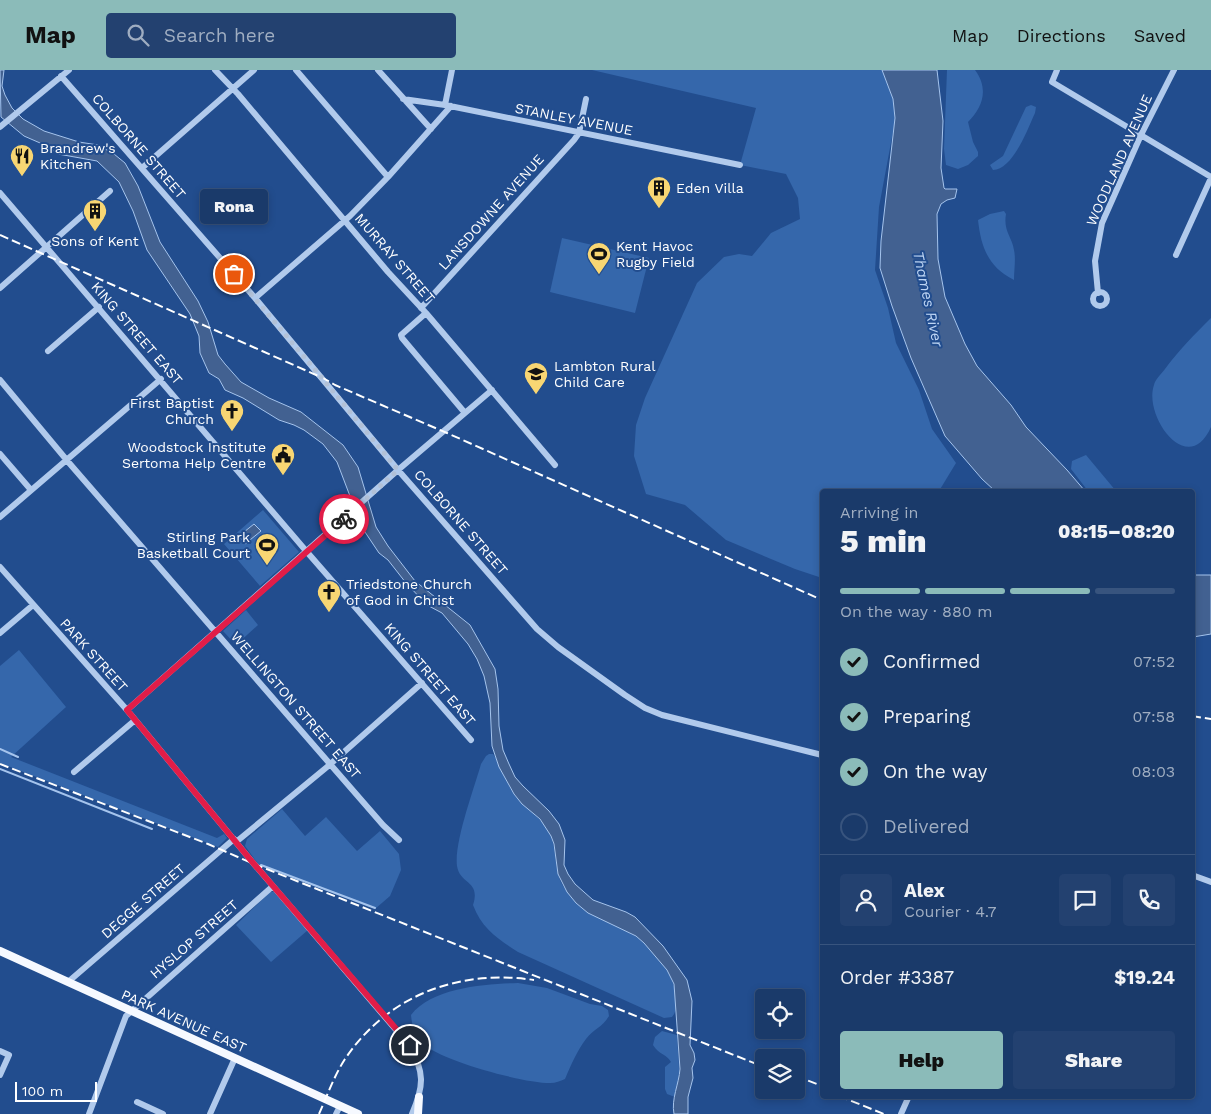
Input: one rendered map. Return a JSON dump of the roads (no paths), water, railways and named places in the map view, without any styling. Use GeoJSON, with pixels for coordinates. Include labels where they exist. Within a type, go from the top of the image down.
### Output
{"type":"FeatureCollection","features":[{"type":"Feature","properties":{"kind":"main road","name":"PARK AVENUE EAST"},"geometry":{"type":"LineString","coordinates":[[0,951],[132,1010],[183,1036],[358,1114]]}},
{"type":"Feature","properties":{"kind":"main road"},"geometry":{"type":"LineString","coordinates":[[418,1114],[419,1097]]}},
{"type":"Feature","properties":{"kind":"street"},"geometry":{"type":"LineString","coordinates":[[1,126],[69,70]]}},
{"type":"Feature","properties":{"kind":"street","name":"MURRAY STREET"},"geometry":{"type":"LineString","coordinates":[[215,70],[238,94],[555,465]]}},
{"type":"Feature","properties":{"kind":"street"},"geometry":{"type":"LineString","coordinates":[[142,168],[254,70]]}},
{"type":"Feature","properties":{"kind":"street"},"geometry":{"type":"LineString","coordinates":[[296,70],[388,177]]}},
{"type":"Feature","properties":{"kind":"street"},"geometry":{"type":"LineString","coordinates":[[378,70],[430,129]]}},
{"type":"Feature","properties":{"kind":"street"},"geometry":{"type":"LineString","coordinates":[[255,298],[345,220],[388,177],[430,129],[448,106],[452,70]]}},
{"type":"Feature","properties":{"kind":"street"},"geometry":{"type":"LineString","coordinates":[[1057,70],[1052,82],[1211,178],[1176,255]]}},
{"type":"Feature","properties":{"kind":"street","name":"WOODLAND AVENUE"},"geometry":{"type":"LineString","coordinates":[[1098,293],[1095,261],[1099,233],[1141,135],[1174,70]]}},
{"type":"Feature","properties":{"kind":"street","name":"COLBORNE STREET"},"geometry":{"type":"LineString","coordinates":[[61,76],[255,298],[398,470],[537,629],[590,670],[645,708],[662,716],[820,755]]}},
{"type":"Feature","properties":{"kind":"street","name":"STANLEY AVENUE"},"geometry":{"type":"LineString","coordinates":[[403,99],[448,106],[740,165]]}},
{"type":"Feature","properties":{"kind":"street"},"geometry":{"type":"LineString","coordinates":[[579,133],[586,99]]}},
{"type":"Feature","properties":{"kind":"street","name":"LANSDOWNE AVENUE"},"geometry":{"type":"LineString","coordinates":[[421,308],[579,133]]}},
{"type":"Feature","properties":{"kind":"street"},"geometry":{"type":"LineString","coordinates":[[0,288],[110,191]]}},
{"type":"Feature","properties":{"kind":"street","name":"KING STREET EAST"},"geometry":{"type":"LineString","coordinates":[[0,193],[307,552],[471,740]]}},
{"type":"Feature","properties":{"kind":"street"},"geometry":{"type":"LineString","coordinates":[[48,351],[99,307]]}},
{"type":"Feature","properties":{"kind":"street"},"geometry":{"type":"LineString","coordinates":[[426,313],[401,335],[402,338],[465,414]]}},
{"type":"Feature","properties":{"kind":"street"},"geometry":{"type":"LineString","coordinates":[[0,517],[160,379]]}},
{"type":"Feature","properties":{"kind":"street","name":"WELLINGTON STREET EAST"},"geometry":{"type":"LineString","coordinates":[[0,380],[330,764],[383,825],[399,840]]}},
{"type":"Feature","properties":{"kind":"street"},"geometry":{"type":"LineString","coordinates":[[127,710],[398,470],[492,390]]}},
{"type":"Feature","properties":{"kind":"street"},"geometry":{"type":"LineString","coordinates":[[0,454],[31,490]]}},
{"type":"Feature","properties":{"kind":"street","name":"PARK STREET"},"geometry":{"type":"LineString","coordinates":[[0,567],[127,710],[134,721],[273,886],[410,1045],[418,1060],[422,1080],[419,1097]]}},
{"type":"Feature","properties":{"kind":"street"},"geometry":{"type":"LineString","coordinates":[[0,633],[33,605]]}},
{"type":"Feature","properties":{"kind":"street","name":"DEGGE STREET"},"geometry":{"type":"LineString","coordinates":[[68,982],[235,840],[330,764],[422,683]]}},
{"type":"Feature","properties":{"kind":"street"},"geometry":{"type":"LineString","coordinates":[[74,772],[134,721]]}},
{"type":"Feature","properties":{"kind":"street"},"geometry":{"type":"LineString","coordinates":[[1195,876],[1211,882]]}},
{"type":"Feature","properties":{"kind":"street","name":"HYSLOP STREET"},"geometry":{"type":"LineString","coordinates":[[89,1114],[126,1016],[273,886]]}},
{"type":"Feature","properties":{"kind":"street"},"geometry":{"type":"LineString","coordinates":[[0,1051],[9,1055],[0,1076]]}},
{"type":"Feature","properties":{"kind":"street"},"geometry":{"type":"LineString","coordinates":[[210,1114],[235,1058]]}},
{"type":"Feature","properties":{"kind":"street"},"geometry":{"type":"LineString","coordinates":[[412,1114],[419,1097]]}},
{"type":"Feature","properties":{"kind":"street"},"geometry":{"type":"LineString","coordinates":[[901,1114],[908,1099]]}},
{"type":"Feature","properties":{"kind":"street"},"geometry":{"type":"LineString","coordinates":[[137,1102],[164,1114]]}},
{"type":"Feature","properties":{"kind":"street"},"geometry":{"type":"LineString","coordinates":[[336,1114],[340,1106]]}},
{"type":"Feature","properties":{"kind":"water"},"geometry":{"type":"Polygon","coordinates":[[[0,70],[4,70],[2,86],[5,95],[12,108],[23,119],[44,131],[79,142],[98,145],[125,163],[138,186],[160,242],[198,301],[208,322],[218,355],[241,382],[269,398],[301,412],[343,445],[358,467],[376,527],[388,546],[415,581],[470,625],[495,669],[498,689],[499,726],[503,750],[515,777],[549,811],[559,824],[565,840],[564,865],[568,874],[575,884],[593,900],[635,917],[663,946],[687,980],[692,1001],[690,1045],[695,1060],[688,1097],[688,1114],[674,1114],[673,1108],[680,1069],[674,984],[667,970],[636,936],[588,913],[567,892],[558,874],[554,844],[551,836],[540,819],[522,804],[514,794],[499,767],[492,746],[490,703],[484,676],[468,644],[442,613],[427,605],[388,560],[379,553],[363,529],[359,513],[353,504],[337,462],[323,444],[304,430],[279,420],[243,398],[225,390],[219,379],[209,373],[200,353],[199,336],[190,314],[147,250],[133,211],[119,182],[97,161],[58,154],[47,146],[24,136],[1,117],[0,70]]]}},
{"type":"Feature","properties":{"kind":"water","name":"Thames River"},"geometry":{"type":"Polygon","coordinates":[[[882,70],[937,70],[943,121],[941,168],[944,188],[957,189],[955,198],[941,204],[937,214],[938,259],[945,297],[965,344],[977,366],[1011,405],[1026,427],[1083,489],[993,489],[945,436],[911,358],[880,268],[881,241],[895,118],[893,99],[882,70]]]}},
{"type":"Feature","properties":{"kind":"water"},"geometry":{"type":"Polygon","coordinates":[[[254,524],[261,531],[245,544],[239,536],[254,524]]]}},
{"type":"Feature","properties":{"kind":"water"},"geometry":{"type":"Polygon","coordinates":[[[1195,575],[1211,575],[1211,634],[1195,637],[1195,575]]]}},
{"type":"Feature","properties":{"kind":"waterway"},"geometry":{"type":"LineString","coordinates":[[0,749],[18,757]]}},
{"type":"Feature","properties":{"kind":"waterway"},"geometry":{"type":"LineString","coordinates":[[0,769],[152,829]]}},
{"type":"Feature","properties":{"kind":"waterway"},"geometry":{"type":"LineString","coordinates":[[261,865],[375,908]]}},
{"type":"Feature","properties":{"kind":"railway"},"geometry":{"type":"LineString","coordinates":[[0,235],[820,599]]}},
{"type":"Feature","properties":{"kind":"railway"},"geometry":{"type":"LineString","coordinates":[[1195,716],[1211,719]]}},
{"type":"Feature","properties":{"kind":"railway"},"geometry":{"type":"LineString","coordinates":[[0,764],[208,844],[755,1063]]}},
{"type":"Feature","properties":{"kind":"railway"},"geometry":{"type":"LineString","coordinates":[[319,1114],[345,1059],[362,1037],[382,1018],[404,1003],[427,991],[453,983],[479,979],[534,980]]}},
{"type":"Feature","properties":{"kind":"railway"},"geometry":{"type":"LineString","coordinates":[[805,1079],[820,1085]]}},
{"type":"Feature","properties":{"kind":"railway"},"geometry":{"type":"LineString","coordinates":[[846,1099],[884,1114]]}},
{"type":"Feature","properties":{"kind":"place","name":"Brandrew's Kitchen"},"geometry":{"type":"Point","coordinates":[22,177]}},
{"type":"Feature","properties":{"kind":"place","name":"Eden Villa"},"geometry":{"type":"Point","coordinates":[659,209]}},
{"type":"Feature","properties":{"kind":"place","name":"Sons of Kent"},"geometry":{"type":"Point","coordinates":[95,232]}},
{"type":"Feature","properties":{"kind":"place","name":"Rona"},"geometry":{"type":"Point","coordinates":[234,274]}},
{"type":"Feature","properties":{"kind":"place","name":"Kent Havoc Rugby Field"},"geometry":{"type":"Point","coordinates":[599,275]}},
{"type":"Feature","properties":{"kind":"place","name":"Lambton Rural Child Care"},"geometry":{"type":"Point","coordinates":[536,395]}},
{"type":"Feature","properties":{"kind":"place","name":"First Baptist Church"},"geometry":{"type":"Point","coordinates":[232,432]}},
{"type":"Feature","properties":{"kind":"place","name":"Woodstock Institute Sertoma Help Centre"},"geometry":{"type":"Point","coordinates":[283,476]}},
{"type":"Feature","properties":{"kind":"place","name":"Stirling Park Basketball Court"},"geometry":{"type":"Point","coordinates":[267,566]}},
{"type":"Feature","properties":{"kind":"place","name":"Triedstone Church of God in Christ"},"geometry":{"type":"Point","coordinates":[329,613]}}]}
